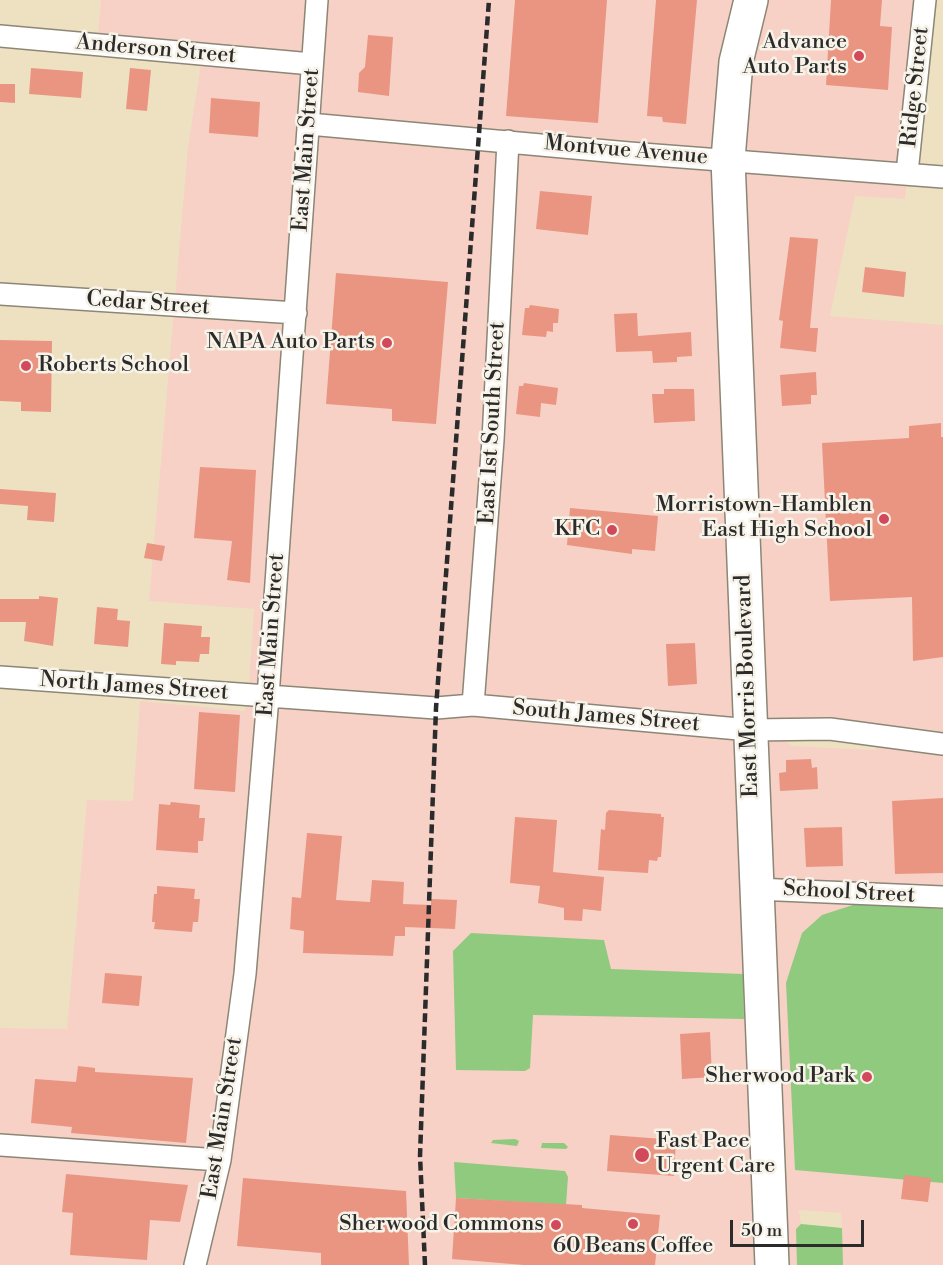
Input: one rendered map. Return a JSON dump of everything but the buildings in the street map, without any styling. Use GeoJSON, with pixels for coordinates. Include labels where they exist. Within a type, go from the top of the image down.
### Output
{"type":"FeatureCollection","features":[{"type":"Feature","properties":{"kind":"main road","name":"East Morris Boulevard"},"geometry":{"type":"LineString","coordinates":[[751,0],[736,62],[728,159],[772,1265]]}},
{"type":"Feature","properties":{"kind":"street","name":"East Main Street"},"geometry":{"type":"LineString","coordinates":[[195,1265],[220,1160],[245,974],[268,697],[317,0]]}},
{"type":"Feature","properties":{"kind":"street","name":"Ridge Street"},"geometry":{"type":"LineString","coordinates":[[907,173],[925,0]]}},
{"type":"Feature","properties":{"kind":"street","name":"Anderson Street"},"geometry":{"type":"LineString","coordinates":[[0,36],[312,64]]}},
{"type":"Feature","properties":{"kind":"street","name":"Montvue Avenue"},"geometry":{"type":"LineString","coordinates":[[309,124],[629,153],[943,177]]}},
{"type":"Feature","properties":{"kind":"street","name":"East 1st South Street"},"geometry":{"type":"LineString","coordinates":[[473,705],[493,440],[508,141]]}},
{"type":"Feature","properties":{"kind":"street","name":"Cedar Street"},"geometry":{"type":"LineString","coordinates":[[0,294],[296,313]]}},
{"type":"Feature","properties":{"kind":"street","name":"North James Street"},"geometry":{"type":"LineString","coordinates":[[0,677],[268,697]]}},
{"type":"Feature","properties":{"kind":"street","name":"South James Street"},"geometry":{"type":"LineString","coordinates":[[268,697],[435,708],[473,705],[750,730],[830,729],[943,744]]}},
{"type":"Feature","properties":{"kind":"street","name":"School Street"},"geometry":{"type":"LineString","coordinates":[[756,889],[943,897]]}},
{"type":"Feature","properties":{"kind":"street"},"geometry":{"type":"LineString","coordinates":[[0,1145],[220,1160]]}},
{"type":"Feature","properties":{"kind":"shaded area"},"geometry":{"type":"Polygon","coordinates":[[[101,0],[925,0],[905,199],[855,196],[830,316],[943,325],[943,1265],[0,1265],[0,1028],[67,1029],[87,800],[133,801],[140,701],[245,711],[249,686],[254,609],[149,601],[188,147],[201,64],[98,35],[101,0]],[[772,731],[792,746],[876,750],[876,736],[772,731]],[[799,1210],[801,1224],[842,1228],[841,1213],[799,1210]]]}},
{"type":"Feature","properties":{"kind":"green space","name":"Sherwood Park"},"geometry":{"type":"Polygon","coordinates":[[[859,903],[943,909],[943,1183],[795,1170],[786,983],[802,933],[822,915],[859,903]]]}},
{"type":"Feature","properties":{"kind":"green space"},"geometry":{"type":"Polygon","coordinates":[[[471,933],[604,940],[611,969],[743,974],[744,1019],[533,1015],[530,1068],[525,1071],[456,1070],[453,951],[471,933]]]}},
{"type":"Feature","properties":{"kind":"green space"},"geometry":{"type":"Polygon","coordinates":[[[515,1139],[519,1141],[517,1146],[491,1143],[493,1140],[515,1139]]]}},
{"type":"Feature","properties":{"kind":"green space"},"geometry":{"type":"Polygon","coordinates":[[[542,1143],[564,1143],[568,1147],[566,1149],[541,1148],[542,1143]]]}},
{"type":"Feature","properties":{"kind":"green space"},"geometry":{"type":"Polygon","coordinates":[[[454,1162],[565,1171],[568,1177],[566,1205],[456,1198],[454,1162]]]}},
{"type":"Feature","properties":{"kind":"green space"},"geometry":{"type":"Polygon","coordinates":[[[801,1224],[842,1228],[843,1265],[797,1265],[796,1229],[801,1224]]]}},
{"type":"Feature","properties":{"kind":"railway"},"geometry":{"type":"LineString","coordinates":[[425,1265],[420,1156],[436,708],[489,0]]}},
{"type":"Feature","properties":{"kind":"place","name":"Advance Auto Parts"},"geometry":{"type":"Point","coordinates":[859,56]}},
{"type":"Feature","properties":{"kind":"place","name":"NAPA Auto Parts"},"geometry":{"type":"Point","coordinates":[387,343]}},
{"type":"Feature","properties":{"kind":"place","name":"Roberts School"},"geometry":{"type":"Point","coordinates":[26,366]}},
{"type":"Feature","properties":{"kind":"place","name":"Morristown-Hamblen East High School"},"geometry":{"type":"Point","coordinates":[884,519]}},
{"type":"Feature","properties":{"kind":"place","name":"KFC"},"geometry":{"type":"Point","coordinates":[612,530]}},
{"type":"Feature","properties":{"kind":"place","name":"Sherwood Park"},"geometry":{"type":"Point","coordinates":[867,1077]}},
{"type":"Feature","properties":{"kind":"place","name":"Fast Pace Urgent Care"},"geometry":{"type":"Point","coordinates":[642,1155]}},
{"type":"Feature","properties":{"kind":"place","name":"60 Beans Coffee"},"geometry":{"type":"Point","coordinates":[633,1224]}},
{"type":"Feature","properties":{"kind":"place","name":"Sherwood Commons"},"geometry":{"type":"Point","coordinates":[556,1225]}}]}
